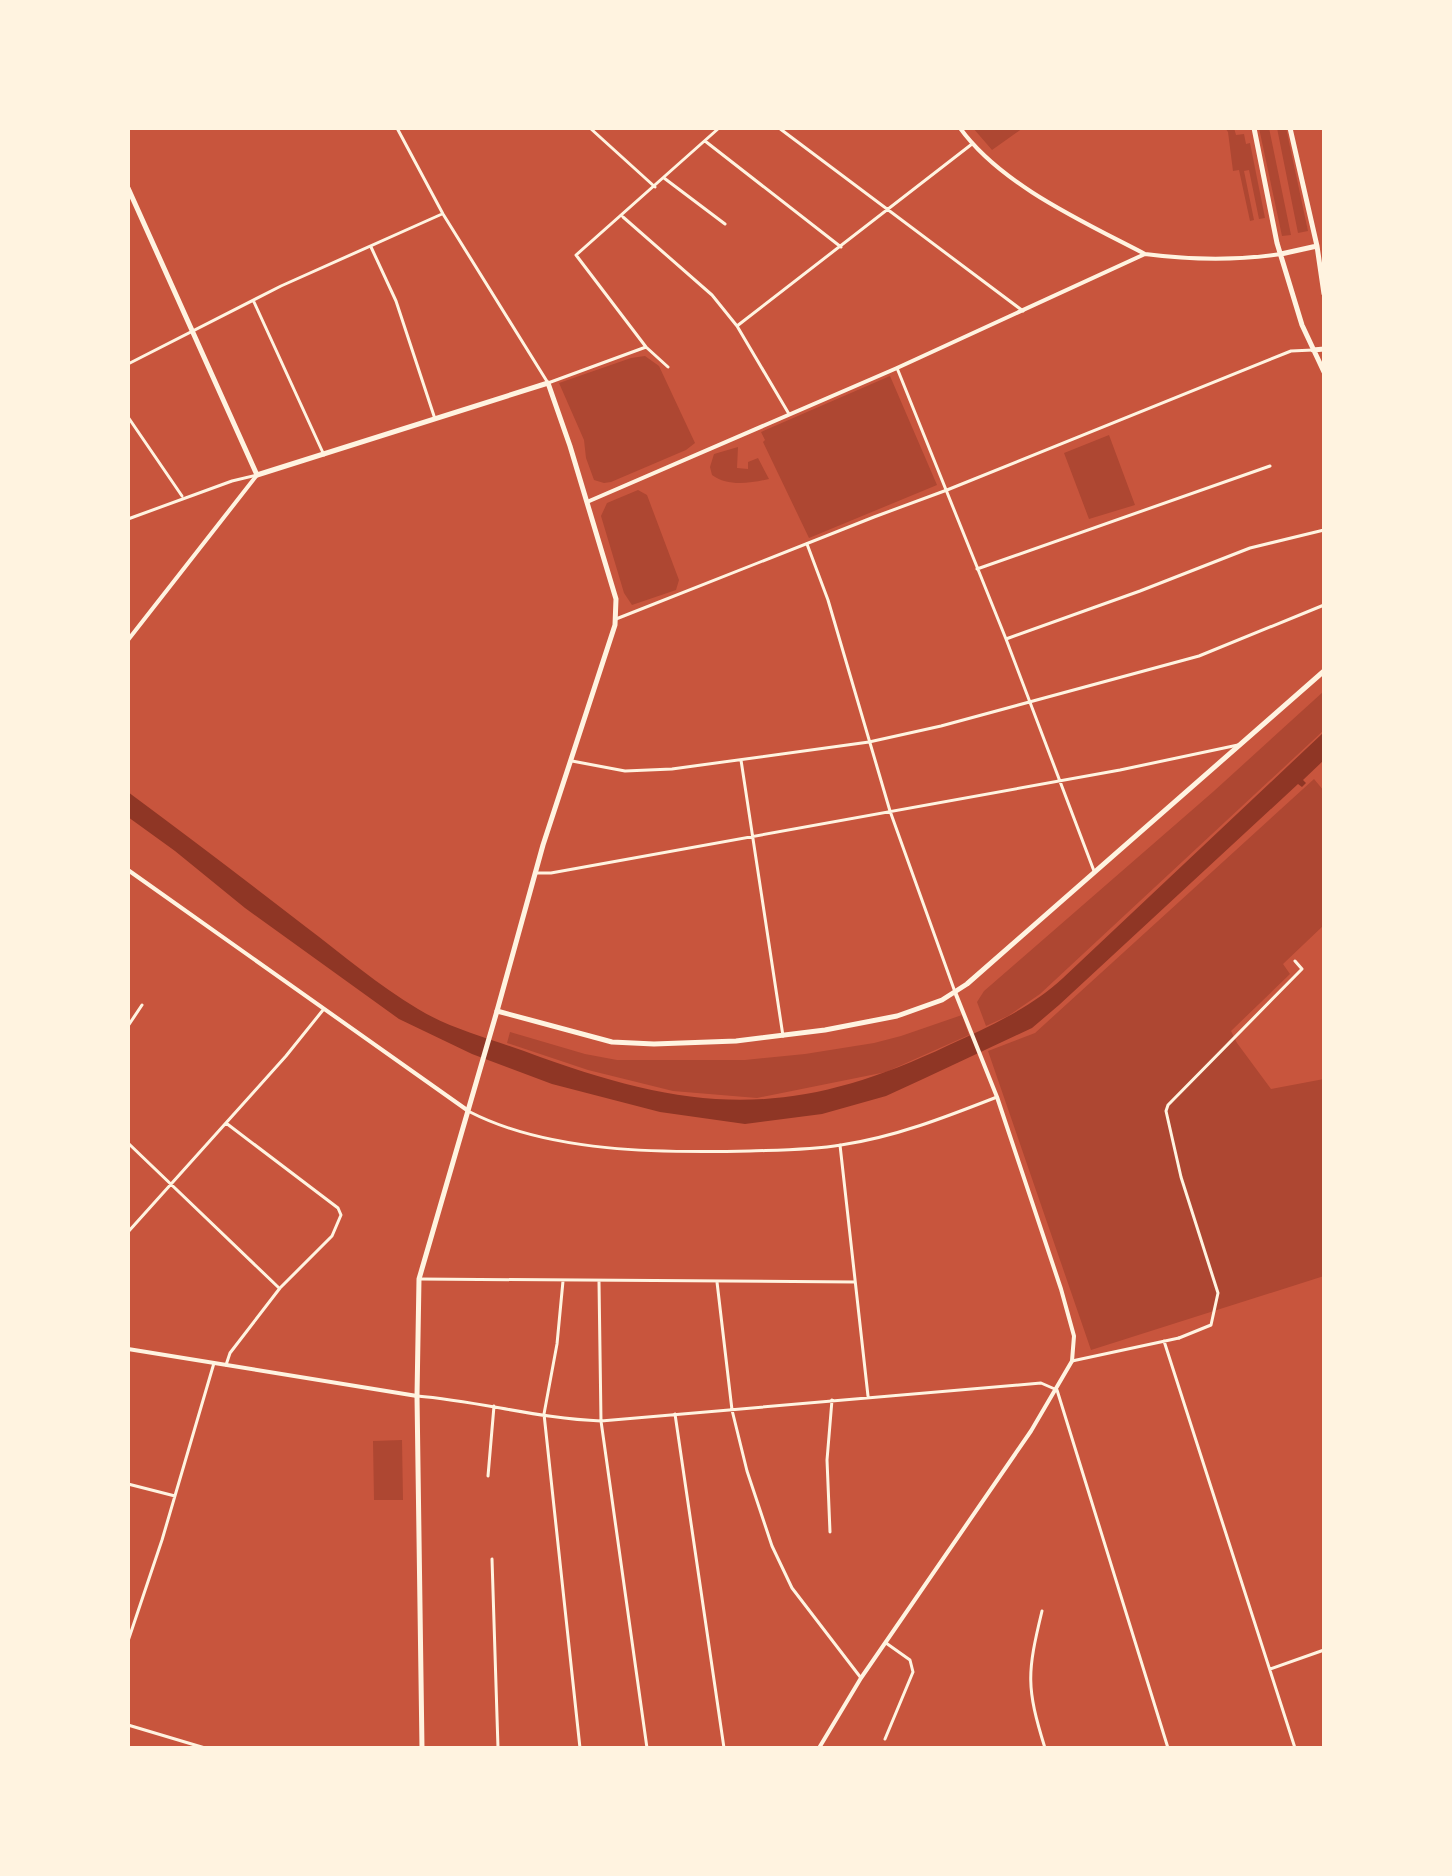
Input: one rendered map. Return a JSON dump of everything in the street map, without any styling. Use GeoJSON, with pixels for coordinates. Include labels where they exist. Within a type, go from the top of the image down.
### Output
{"type":"FeatureCollection","features":[{"type":"Feature","properties":{"kind":"main road"},"geometry":{"type":"LineString","coordinates":[[1254,128],[1281,254],[1302,325],[1313,350],[1323,363],[1324,372]]}},
{"type":"Feature","properties":{"kind":"main road"},"geometry":{"type":"LineString","coordinates":[[1290,128],[1320,245],[1324,294]]}},
{"type":"Feature","properties":{"kind":"main road"},"geometry":{"type":"LineString","coordinates":[[128,188],[257,475],[548,383],[616,599],[616,619],[535,873],[419,1279],[417,1396],[422,1748]]}},
{"type":"Feature","properties":{"kind":"main road"},"geometry":{"type":"LineString","coordinates":[[1281,254],[1320,245]]}},
{"type":"Feature","properties":{"kind":"main road"},"geometry":{"type":"LineString","coordinates":[[1313,350],[1324,349]]}},
{"type":"Feature","properties":{"kind":"main road"},"geometry":{"type":"LineString","coordinates":[[497,1011],[589,1037],[629,1043],[783,1036],[897,1016],[925,1008],[955,992],[1324,671]]}},
{"type":"Feature","properties":{"kind":"street"},"geometry":{"type":"LineString","coordinates":[[397,128],[443,214],[548,383],[646,347]]}},
{"type":"Feature","properties":{"kind":"street"},"geometry":{"type":"LineString","coordinates":[[590,128],[655,187]]}},
{"type":"Feature","properties":{"kind":"street"},"geometry":{"type":"LineString","coordinates":[[668,367],[646,347],[576,255],[719,128]]}},
{"type":"Feature","properties":{"kind":"street"},"geometry":{"type":"LineString","coordinates":[[779,128],[1023,311]]}},
{"type":"Feature","properties":{"kind":"street"},"geometry":{"type":"LineString","coordinates":[[960,128],[972,144],[1049,204],[1145,254],[1178,259],[1246,259],[1281,254]]}},
{"type":"Feature","properties":{"kind":"street"},"geometry":{"type":"LineString","coordinates":[[705,141],[841,247]]}},
{"type":"Feature","properties":{"kind":"street"},"geometry":{"type":"LineString","coordinates":[[737,326],[972,144]]}},
{"type":"Feature","properties":{"kind":"street"},"geometry":{"type":"LineString","coordinates":[[664,178],[725,224]]}},
{"type":"Feature","properties":{"kind":"street"},"geometry":{"type":"LineString","coordinates":[[128,364],[281,286],[443,214]]}},
{"type":"Feature","properties":{"kind":"street"},"geometry":{"type":"LineString","coordinates":[[622,216],[703,285],[737,326],[789,414]]}},
{"type":"Feature","properties":{"kind":"street"},"geometry":{"type":"LineString","coordinates":[[371,247],[396,301],[435,419]]}},
{"type":"Feature","properties":{"kind":"street"},"geometry":{"type":"LineString","coordinates":[[587,502],[897,368],[1145,254]]}},
{"type":"Feature","properties":{"kind":"street"},"geometry":{"type":"LineString","coordinates":[[254,301],[324,455]]}},
{"type":"Feature","properties":{"kind":"street"},"geometry":{"type":"LineString","coordinates":[[616,619],[1291,351],[1313,350]]}},
{"type":"Feature","properties":{"kind":"street"},"geometry":{"type":"LineString","coordinates":[[897,368],[1006,639],[1094,873]]}},
{"type":"Feature","properties":{"kind":"street"},"geometry":{"type":"LineString","coordinates":[[128,417],[183,498]]}},
{"type":"Feature","properties":{"kind":"street"},"geometry":{"type":"LineString","coordinates":[[977,569],[1270,466]]}},
{"type":"Feature","properties":{"kind":"street"},"geometry":{"type":"LineString","coordinates":[[128,519],[257,475]]}},
{"type":"Feature","properties":{"kind":"street"},"geometry":{"type":"LineString","coordinates":[[128,640],[257,475]]}},
{"type":"Feature","properties":{"kind":"street"},"geometry":{"type":"LineString","coordinates":[[1006,639],[1250,548],[1324,530]]}},
{"type":"Feature","properties":{"kind":"street"},"geometry":{"type":"LineString","coordinates":[[807,544],[828,600],[890,811],[964,1019],[997,1097],[1074,1336],[1072,1361],[1057,1390],[861,1678],[819,1748]]}},
{"type":"Feature","properties":{"kind":"street"},"geometry":{"type":"LineString","coordinates":[[570,761],[625,771],[672,769],[869,742],[1199,656],[1324,605]]}},
{"type":"Feature","properties":{"kind":"street"},"geometry":{"type":"LineString","coordinates":[[535,873],[551,873],[1242,744]]}},
{"type":"Feature","properties":{"kind":"street"},"geometry":{"type":"LineString","coordinates":[[741,760],[783,1036]]}},
{"type":"Feature","properties":{"kind":"street"},"geometry":{"type":"LineString","coordinates":[[128,880],[130,872],[467,1110],[541,1135],[605,1146],[714,1152],[840,1145],[921,1126],[997,1097]]}},
{"type":"Feature","properties":{"kind":"street"},"geometry":{"type":"LineString","coordinates":[[1072,1361],[1179,1338],[1211,1325],[1218,1293],[1181,1177],[1166,1111],[1168,1105],[1302,969],[1295,961]]}},
{"type":"Feature","properties":{"kind":"street"},"geometry":{"type":"LineString","coordinates":[[128,1026],[142,1005]]}},
{"type":"Feature","properties":{"kind":"street"},"geometry":{"type":"LineString","coordinates":[[128,1232],[323,1010]]}},
{"type":"Feature","properties":{"kind":"street"},"geometry":{"type":"LineString","coordinates":[[226,1123],[338,1208],[341,1215],[332,1236],[280,1288],[230,1353],[226,1365]]}},
{"type":"Feature","properties":{"kind":"street"},"geometry":{"type":"LineString","coordinates":[[128,1143],[280,1288]]}},
{"type":"Feature","properties":{"kind":"street"},"geometry":{"type":"LineString","coordinates":[[840,1145],[869,1397]]}},
{"type":"Feature","properties":{"kind":"street"},"geometry":{"type":"LineString","coordinates":[[419,1279],[855,1282]]}},
{"type":"Feature","properties":{"kind":"street"},"geometry":{"type":"LineString","coordinates":[[563,1281],[557,1344],[544,1414],[580,1748]]}},
{"type":"Feature","properties":{"kind":"street"},"geometry":{"type":"LineString","coordinates":[[599,1282],[601,1421],[647,1748]]}},
{"type":"Feature","properties":{"kind":"street"},"geometry":{"type":"LineString","coordinates":[[717,1282],[732,1410],[747,1471],[780,1567],[805,1607],[861,1678]]}},
{"type":"Feature","properties":{"kind":"street"},"geometry":{"type":"LineString","coordinates":[[1164,1341],[1295,1748]]}},
{"type":"Feature","properties":{"kind":"street"},"geometry":{"type":"LineString","coordinates":[[128,1349],[417,1396],[601,1421],[1041,1383],[1057,1390],[1168,1748]]}},
{"type":"Feature","properties":{"kind":"street"},"geometry":{"type":"LineString","coordinates":[[128,1641],[214,1363]]}},
{"type":"Feature","properties":{"kind":"street"},"geometry":{"type":"LineString","coordinates":[[830,1532],[827,1460],[832,1400]]}},
{"type":"Feature","properties":{"kind":"street"},"geometry":{"type":"LineString","coordinates":[[488,1476],[494,1406]]}},
{"type":"Feature","properties":{"kind":"street"},"geometry":{"type":"LineString","coordinates":[[675,1414],[724,1748]]}},
{"type":"Feature","properties":{"kind":"street"},"geometry":{"type":"LineString","coordinates":[[128,1484],[175,1496]]}},
{"type":"Feature","properties":{"kind":"street"},"geometry":{"type":"LineString","coordinates":[[492,1559],[498,1748]]}},
{"type":"Feature","properties":{"kind":"street"},"geometry":{"type":"LineString","coordinates":[[1042,1611],[1029,1676],[1030,1695],[1045,1748]]}},
{"type":"Feature","properties":{"kind":"street"},"geometry":{"type":"LineString","coordinates":[[885,1739],[913,1672],[910,1660],[886,1643]]}},
{"type":"Feature","properties":{"kind":"street"},"geometry":{"type":"LineString","coordinates":[[1270,1669],[1324,1650]]}},
{"type":"Feature","properties":{"kind":"street"},"geometry":{"type":"LineString","coordinates":[[128,1725],[205,1748]]}},
{"type":"Feature","properties":{"kind":"shaded area"},"geometry":{"type":"Polygon","coordinates":[[[973,128],[1023,128],[992,150],[973,128]]]}},
{"type":"Feature","properties":{"kind":"shaded area"},"geometry":{"type":"Polygon","coordinates":[[[1225,128],[1234,128],[1236,135],[1244,134],[1246,144],[1250,143],[1265,218],[1259,219],[1249,170],[1244,171],[1254,220],[1250,221],[1239,170],[1233,171],[1225,128]]]}},
{"type":"Feature","properties":{"kind":"shaded area"},"geometry":{"type":"Polygon","coordinates":[[[1259,128],[1269,128],[1291,235],[1282,236],[1259,128]]]}},
{"type":"Feature","properties":{"kind":"shaded area"},"geometry":{"type":"Polygon","coordinates":[[[1277,128],[1286,128],[1308,231],[1298,233],[1277,128]]]}},
{"type":"Feature","properties":{"kind":"shaded area"},"geometry":{"type":"Polygon","coordinates":[[[645,356],[659,366],[695,443],[686,450],[611,482],[594,480],[586,458],[584,440],[559,383],[645,356]]]}},
{"type":"Feature","properties":{"kind":"shaded area"},"geometry":{"type":"Polygon","coordinates":[[[890,376],[937,485],[809,538],[761,432],[890,376]]]}},
{"type":"Feature","properties":{"kind":"shaded area"},"geometry":{"type":"Polygon","coordinates":[[[1109,435],[1135,505],[1089,519],[1064,453],[1109,435]]]}},
{"type":"Feature","properties":{"kind":"shaded area"},"geometry":{"type":"Polygon","coordinates":[[[738,447],[737,468],[748,469],[748,462],[758,458],[769,479],[732,483],[712,475],[710,467],[714,454],[738,447]]]}},
{"type":"Feature","properties":{"kind":"shaded area"},"geometry":{"type":"Polygon","coordinates":[[[638,490],[647,495],[679,580],[676,590],[632,605],[624,593],[601,516],[607,503],[638,490]]]}},
{"type":"Feature","properties":{"kind":"shaded area"},"geometry":{"type":"Polygon","coordinates":[[[1324,691],[1324,730],[1040,994],[1008,1016],[986,1026],[977,1002],[984,991],[1324,691]]]}},
{"type":"Feature","properties":{"kind":"shaded area"},"geometry":{"type":"Polygon","coordinates":[[[1324,732],[1324,760],[1303,780],[1306,783],[1302,787],[1298,784],[1032,1028],[886,1096],[822,1114],[745,1124],[660,1112],[552,1084],[472,1054],[399,1019],[245,908],[128,817],[128,792],[375,980],[443,1022],[637,1087],[688,1096],[738,1100],[787,1097],[838,1087],[891,1070],[979,1031],[1037,999],[1324,732]]]}},
{"type":"Feature","properties":{"kind":"shaded area"},"geometry":{"type":"Polygon","coordinates":[[[1314,779],[1324,791],[1324,925],[1283,964],[1290,974],[1231,1031],[1271,1089],[1324,1079],[1324,1276],[1091,1350],[988,1051],[1035,1033],[1314,779]]]}},
{"type":"Feature","properties":{"kind":"shaded area"},"geometry":{"type":"Polygon","coordinates":[[[962,1015],[969,1035],[886,1072],[757,1098],[673,1091],[588,1070],[507,1043],[510,1032],[617,1060],[745,1060],[874,1043],[962,1015]]]}},
{"type":"Feature","properties":{"kind":"shaded area"},"geometry":{"type":"Polygon","coordinates":[[[402,1440],[403,1500],[374,1500],[373,1441],[402,1440]]]}}]}
